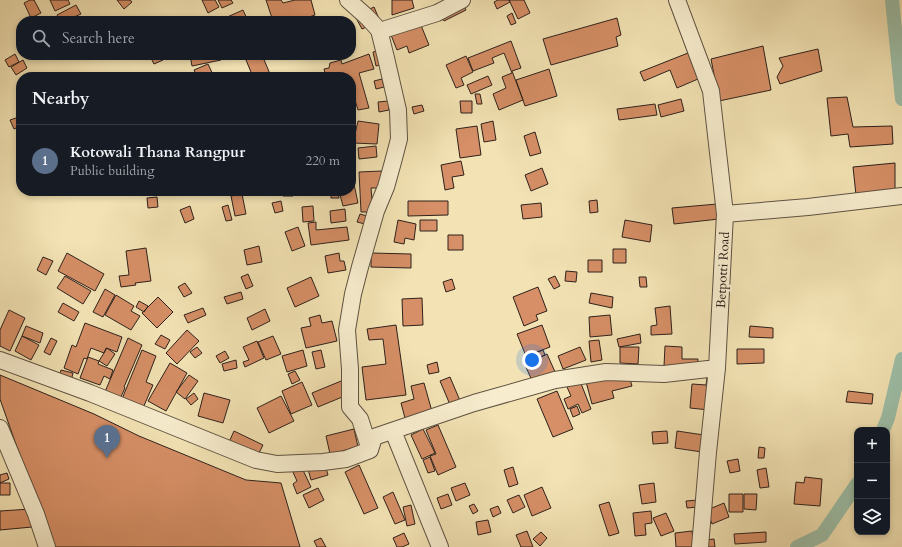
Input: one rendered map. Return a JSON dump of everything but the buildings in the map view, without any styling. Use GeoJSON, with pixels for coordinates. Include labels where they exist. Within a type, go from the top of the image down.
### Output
{"type":"FeatureCollection","features":[{"type":"Feature","properties":{"kind":"street"},"geometry":{"type":"LineString","coordinates":[[348,0],[368,17],[379,30],[398,110],[399,139],[394,162],[376,211],[363,254],[353,294],[348,330],[350,407],[360,419],[370,450]]}},
{"type":"Feature","properties":{"kind":"street"},"geometry":{"type":"LineString","coordinates":[[386,29],[436,13],[462,0]]}},
{"type":"Feature","properties":{"kind":"street","name":"Betpotti Road"},"geometry":{"type":"LineString","coordinates":[[677,0],[711,90],[725,214],[717,368],[700,547]]}},
{"type":"Feature","properties":{"kind":"street"},"geometry":{"type":"LineString","coordinates":[[725,214],[808,207],[902,196]]}},
{"type":"Feature","properties":{"kind":"street"},"geometry":{"type":"LineString","coordinates":[[0,360],[90,393],[256,460],[277,464],[323,462],[346,459],[370,450]]}},
{"type":"Feature","properties":{"kind":"street"},"geometry":{"type":"LineString","coordinates":[[370,450],[374,438],[474,403],[555,380],[606,372],[664,374],[717,368]]}},
{"type":"Feature","properties":{"kind":"street"},"geometry":{"type":"LineString","coordinates":[[0,428],[36,514],[47,547]]}},
{"type":"Feature","properties":{"kind":"street"},"geometry":{"type":"LineString","coordinates":[[393,431],[440,547]]}},
{"type":"Feature","properties":{"kind":"waterway"},"geometry":{"type":"LineString","coordinates":[[892,0],[902,99]]}},
{"type":"Feature","properties":{"kind":"waterway"},"geometry":{"type":"LineString","coordinates":[[884,427],[888,418],[902,359]]}},
{"type":"Feature","properties":{"kind":"waterway"},"geometry":{"type":"LineString","coordinates":[[797,547],[822,535],[854,488]]}},
{"type":"Feature","properties":{"kind":"place","name":"Kotowali Thana Rangpur"},"geometry":{"type":"Point","coordinates":[107,458]}}]}
